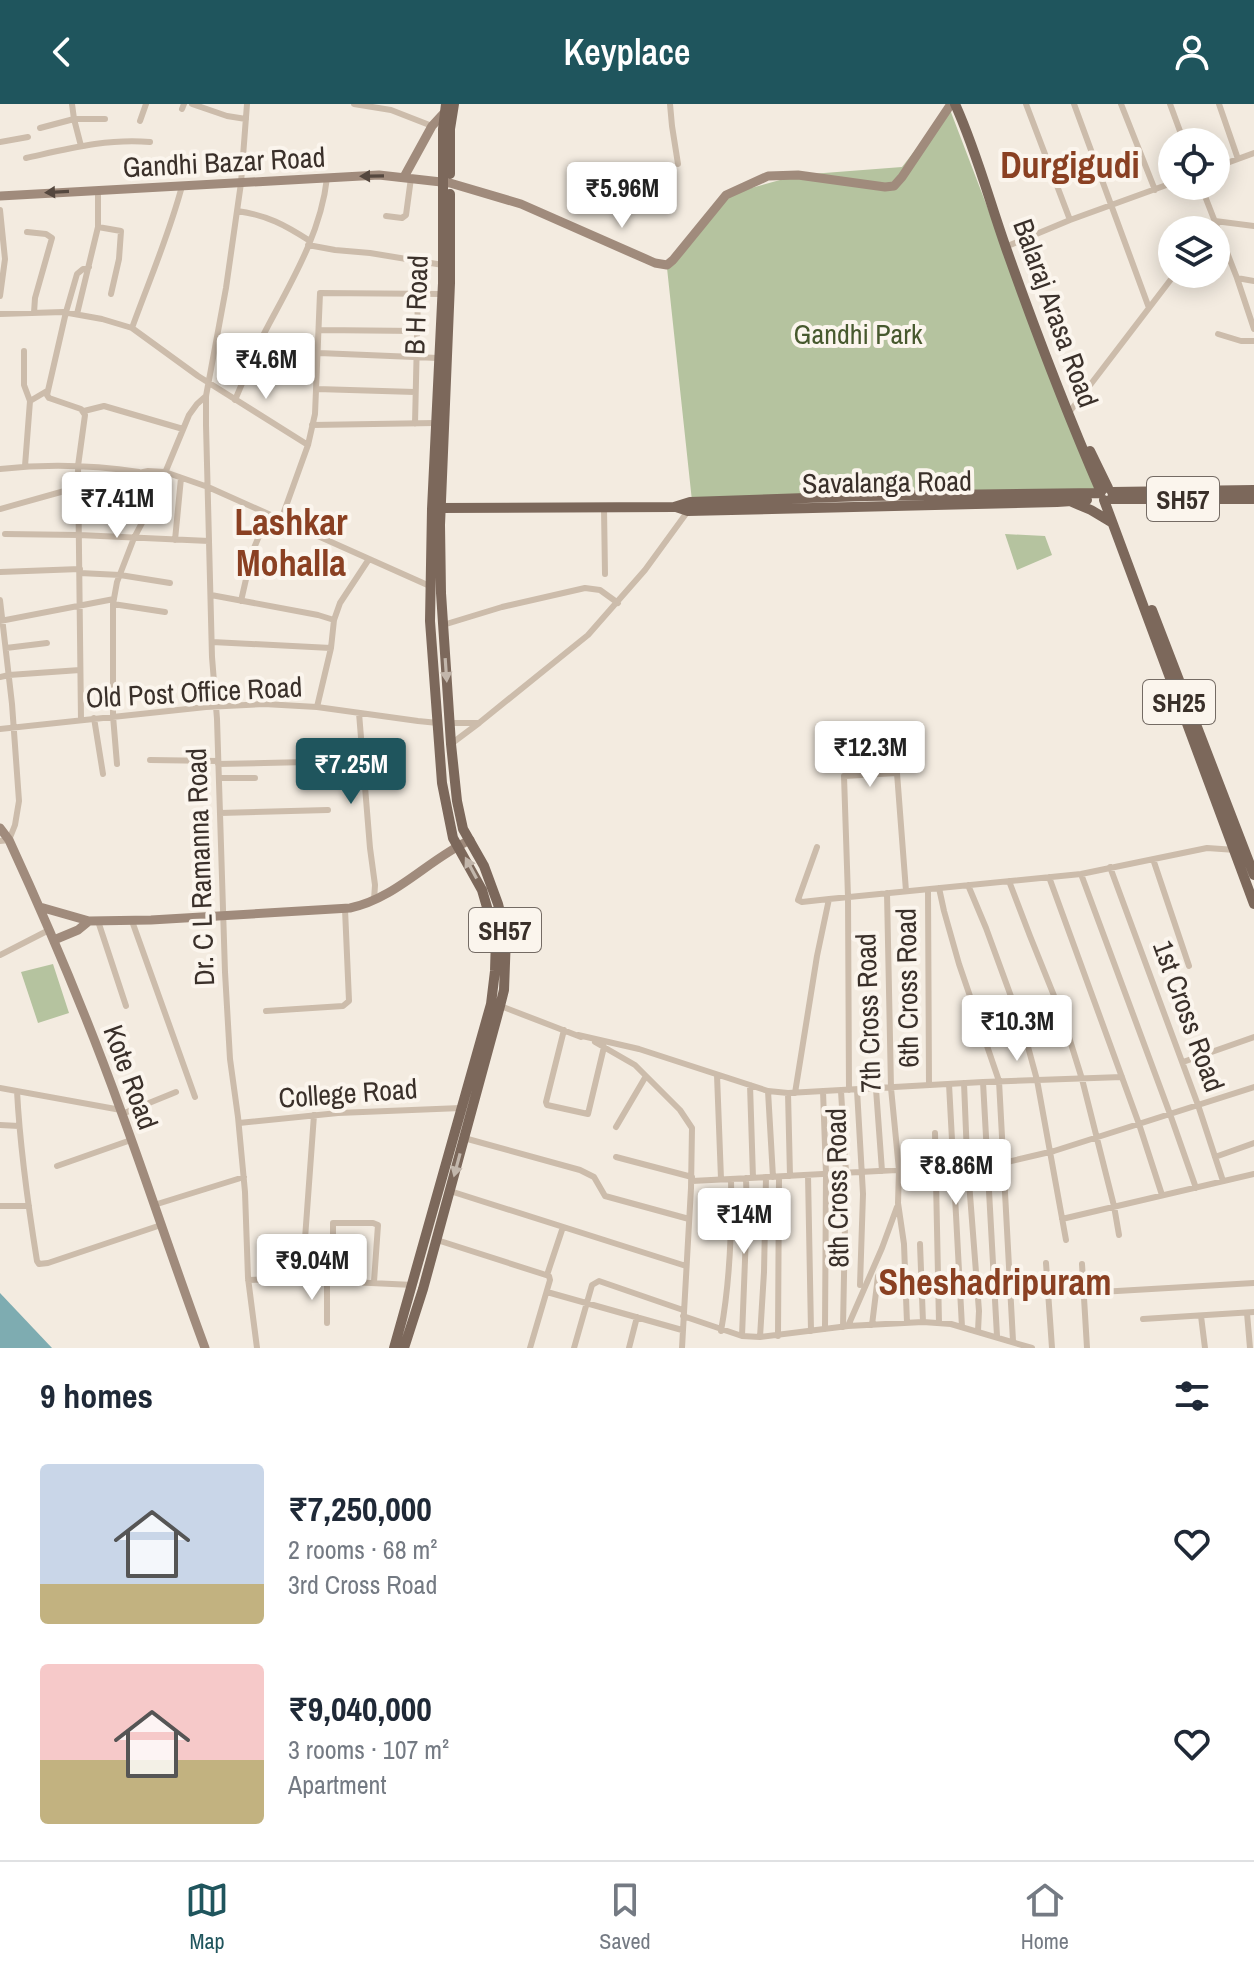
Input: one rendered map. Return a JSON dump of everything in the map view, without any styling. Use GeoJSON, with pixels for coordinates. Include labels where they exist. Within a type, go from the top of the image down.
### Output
{"type":"FeatureCollection","features":[{"type":"Feature","properties":{"kind":"main road"},"geometry":{"type":"LineString","coordinates":[[436,508],[450,283],[446,182],[454,104]]}},
{"type":"Feature","properties":{"kind":"main road","name":"Balaraj Arasa Road"},"geometry":{"type":"LineString","coordinates":[[953,104],[1069,411]]}},
{"type":"Feature","properties":{"kind":"main road"},"geometry":{"type":"LineString","coordinates":[[964,104],[1069,411],[1106,495]]}},
{"type":"Feature","properties":{"kind":"main road","name":"B H Road"},"geometry":{"type":"LineString","coordinates":[[436,508],[435,423],[443,294],[445,108]]}},
{"type":"Feature","properties":{"kind":"main road"},"geometry":{"type":"LineString","coordinates":[[1097,474],[1116,485],[1138,492]]}},
{"type":"Feature","properties":{"kind":"main road"},"geometry":{"type":"LineString","coordinates":[[1097,474],[1075,497],[1112,523]]}},
{"type":"Feature","properties":{"kind":"main road","name":"Savalanga Road"},"geometry":{"type":"LineString","coordinates":[[436,508],[689,507],[1254,490]]}},
{"type":"Feature","properties":{"kind":"main road","name":"Savalanga Road"},"geometry":{"type":"LineString","coordinates":[[1106,495],[1254,499]]}},
{"type":"Feature","properties":{"kind":"main road","name":"SH25"},"geometry":{"type":"LineString","coordinates":[[1106,495],[1112,523],[1254,904]]}},
{"type":"Feature","properties":{"kind":"main road","name":"SH25"},"geometry":{"type":"LineString","coordinates":[[1106,495],[1250,855],[1254,875]]}},
{"type":"Feature","properties":{"kind":"main road","name":"SH57"},"geometry":{"type":"LineString","coordinates":[[404,1348],[437,1240],[496,1005],[496,938],[482,890],[453,838],[442,783],[430,621],[436,508]]}},
{"type":"Feature","properties":{"kind":"main road","name":"SH57"},"geometry":{"type":"LineString","coordinates":[[394,1348],[461,1108],[504,990],[506,936],[484,866],[463,829],[457,801],[436,508]]}},
{"type":"Feature","properties":{"kind":"street"},"geometry":{"type":"LineString","coordinates":[[72,104],[81,146]]}},
{"type":"Feature","properties":{"kind":"street"},"geometry":{"type":"LineString","coordinates":[[140,121],[146,104]]}},
{"type":"Feature","properties":{"kind":"street","name":"Dr. C L Ramanna Road"},"geometry":{"type":"LineString","coordinates":[[247,104],[241,183],[206,396],[212,642],[230,1059],[239,1123],[248,1280],[257,1348]]}},
{"type":"Feature","properties":{"kind":"street"},"geometry":{"type":"LineString","coordinates":[[354,104],[391,110],[432,126]]}},
{"type":"Feature","properties":{"kind":"street"},"geometry":{"type":"LineString","coordinates":[[670,104],[678,164]]}},
{"type":"Feature","properties":{"kind":"street","name":"Gandhi Bazar Road"},"geometry":{"type":"LineString","coordinates":[[0,196],[379,175],[446,182],[521,204],[655,263],[667,265],[726,195],[768,176],[798,175],[894,186],[953,104]]}},
{"type":"Feature","properties":{"kind":"street"},"geometry":{"type":"LineString","coordinates":[[1026,104],[1070,220]]}},
{"type":"Feature","properties":{"kind":"street"},"geometry":{"type":"LineString","coordinates":[[1074,104],[1149,308]]}},
{"type":"Feature","properties":{"kind":"street"},"geometry":{"type":"LineString","coordinates":[[1121,104],[1155,190]]}},
{"type":"Feature","properties":{"kind":"street"},"geometry":{"type":"LineString","coordinates":[[1170,104],[1179,128]]}},
{"type":"Feature","properties":{"kind":"street"},"geometry":{"type":"LineString","coordinates":[[1219,104],[1238,159]]}},
{"type":"Feature","properties":{"kind":"street"},"geometry":{"type":"LineString","coordinates":[[197,105],[246,119]]}},
{"type":"Feature","properties":{"kind":"street"},"geometry":{"type":"LineString","coordinates":[[386,216],[402,218],[406,215],[407,178],[432,126],[445,108]]}},
{"type":"Feature","properties":{"kind":"street"},"geometry":{"type":"LineString","coordinates":[[40,128],[74,119],[105,119]]}},
{"type":"Feature","properties":{"kind":"street"},"geometry":{"type":"LineString","coordinates":[[0,142],[28,137]]}},
{"type":"Feature","properties":{"kind":"street"},"geometry":{"type":"LineString","coordinates":[[26,158],[119,141],[150,142]]}},
{"type":"Feature","properties":{"kind":"street"},"geometry":{"type":"LineString","coordinates":[[1230,162],[1254,153]]}},
{"type":"Feature","properties":{"kind":"street"},"geometry":{"type":"LineString","coordinates":[[235,400],[266,329],[296,275],[325,200],[327,178]]}},
{"type":"Feature","properties":{"kind":"street"},"geometry":{"type":"LineString","coordinates":[[132,328],[173,222],[182,186]]}},
{"type":"Feature","properties":{"kind":"street"},"geometry":{"type":"LineString","coordinates":[[1010,245],[1158,189]]}},
{"type":"Feature","properties":{"kind":"street"},"geometry":{"type":"LineString","coordinates":[[77,314],[98,227],[98,190]]}},
{"type":"Feature","properties":{"kind":"street"},"geometry":{"type":"LineString","coordinates":[[0,210],[5,259],[0,296]]}},
{"type":"Feature","properties":{"kind":"street"},"geometry":{"type":"LineString","coordinates":[[237,211],[271,218],[309,243],[335,250],[443,265]]}},
{"type":"Feature","properties":{"kind":"street"},"geometry":{"type":"LineString","coordinates":[[1230,223],[1254,226]]}},
{"type":"Feature","properties":{"kind":"street"},"geometry":{"type":"LineString","coordinates":[[98,227],[121,231],[119,259],[111,294]]}},
{"type":"Feature","properties":{"kind":"street"},"geometry":{"type":"LineString","coordinates":[[27,232],[46,234],[52,238],[35,298],[34,313]]}},
{"type":"Feature","properties":{"kind":"street"},"geometry":{"type":"LineString","coordinates":[[1230,260],[1253,326]]}},
{"type":"Feature","properties":{"kind":"street"},"geometry":{"type":"LineString","coordinates":[[89,267],[77,274],[47,391],[49,398],[84,411],[104,406],[183,429]]}},
{"type":"Feature","properties":{"kind":"street"},"geometry":{"type":"LineString","coordinates":[[1237,278],[1254,281]]}},
{"type":"Feature","properties":{"kind":"street"},"geometry":{"type":"LineString","coordinates":[[1069,411],[1164,288]]}},
{"type":"Feature","properties":{"kind":"street"},"geometry":{"type":"LineString","coordinates":[[281,520],[308,445],[312,425],[317,389],[320,293],[443,294]]}},
{"type":"Feature","properties":{"kind":"street"},"geometry":{"type":"LineString","coordinates":[[415,424],[418,294]]}},
{"type":"Feature","properties":{"kind":"street"},"geometry":{"type":"LineString","coordinates":[[0,314],[66,312],[132,328],[208,383],[308,445]]}},
{"type":"Feature","properties":{"kind":"street"},"geometry":{"type":"LineString","coordinates":[[320,330],[417,331]]}},
{"type":"Feature","properties":{"kind":"street"},"geometry":{"type":"LineString","coordinates":[[1218,334],[1241,341],[1254,341]]}},
{"type":"Feature","properties":{"kind":"street"},"geometry":{"type":"LineString","coordinates":[[24,351],[24,385],[30,401],[25,466]]}},
{"type":"Feature","properties":{"kind":"street"},"geometry":{"type":"LineString","coordinates":[[319,353],[438,358]]}},
{"type":"Feature","properties":{"kind":"street"},"geometry":{"type":"LineString","coordinates":[[317,389],[415,392]]}},
{"type":"Feature","properties":{"kind":"street"},"geometry":{"type":"LineString","coordinates":[[30,401],[47,391]]}},
{"type":"Feature","properties":{"kind":"street"},"geometry":{"type":"LineString","coordinates":[[117,764],[113,716],[114,602],[120,575],[183,429],[197,404],[206,396]]}},
{"type":"Feature","properties":{"kind":"street"},"geometry":{"type":"LineString","coordinates":[[81,720],[78,466],[84,411]]}},
{"type":"Feature","properties":{"kind":"street"},"geometry":{"type":"LineString","coordinates":[[312,425],[435,423]]}},
{"type":"Feature","properties":{"kind":"street"},"geometry":{"type":"LineString","coordinates":[[0,469],[78,466],[165,472],[208,487],[432,587]]}},
{"type":"Feature","properties":{"kind":"street"},"geometry":{"type":"LineString","coordinates":[[0,509],[142,472]]}},
{"type":"Feature","properties":{"kind":"street"},"geometry":{"type":"LineString","coordinates":[[175,540],[181,478]]}},
{"type":"Feature","properties":{"kind":"street"},"geometry":{"type":"LineString","coordinates":[[451,744],[588,635],[645,570],[689,507]]}},
{"type":"Feature","properties":{"kind":"street"},"geometry":{"type":"LineString","coordinates":[[604,508],[605,574]]}},
{"type":"Feature","properties":{"kind":"street"},"geometry":{"type":"LineString","coordinates":[[241,601],[252,553],[268,514]]}},
{"type":"Feature","properties":{"kind":"street"},"geometry":{"type":"LineString","coordinates":[[5,534],[209,541]]}},
{"type":"Feature","properties":{"kind":"street"},"geometry":{"type":"LineString","coordinates":[[317,707],[331,648],[334,620],[340,603],[369,559]]}},
{"type":"Feature","properties":{"kind":"street"},"geometry":{"type":"LineString","coordinates":[[0,572],[80,571],[170,583]]}},
{"type":"Feature","properties":{"kind":"street"},"geometry":{"type":"LineString","coordinates":[[443,625],[502,607],[585,588],[600,590],[618,603]]}},
{"type":"Feature","properties":{"kind":"street"},"geometry":{"type":"LineString","coordinates":[[211,595],[334,620]]}},
{"type":"Feature","properties":{"kind":"street"},"geometry":{"type":"LineString","coordinates":[[0,600],[19,801],[15,825],[4,841]]}},
{"type":"Feature","properties":{"kind":"street"},"geometry":{"type":"LineString","coordinates":[[1,620],[114,602],[165,612]]}},
{"type":"Feature","properties":{"kind":"street"},"geometry":{"type":"LineString","coordinates":[[212,642],[331,648]]}},
{"type":"Feature","properties":{"kind":"street"},"geometry":{"type":"LineString","coordinates":[[6,648],[47,643]]}},
{"type":"Feature","properties":{"kind":"street"},"geometry":{"type":"LineString","coordinates":[[0,677],[80,670]]}},
{"type":"Feature","properties":{"kind":"street","name":"Old Post Office Road"},"geometry":{"type":"LineString","coordinates":[[0,729],[264,704],[317,707],[438,723]]}},
{"type":"Feature","properties":{"kind":"street"},"geometry":{"type":"LineString","coordinates":[[359,713],[374,900]]}},
{"type":"Feature","properties":{"kind":"street"},"geometry":{"type":"LineString","coordinates":[[94,718],[103,774]]}},
{"type":"Feature","properties":{"kind":"street"},"geometry":{"type":"LineString","coordinates":[[450,723],[479,723]]}},
{"type":"Feature","properties":{"kind":"street"},"geometry":{"type":"LineString","coordinates":[[150,760],[307,762]]}},
{"type":"Feature","properties":{"kind":"street","name":"8th Cross Road"},"geometry":{"type":"LineString","coordinates":[[860,1285],[863,1194],[849,1090],[844,776],[897,773],[906,891]]}},
{"type":"Feature","properties":{"kind":"street"},"geometry":{"type":"LineString","coordinates":[[219,778],[255,778]]}},
{"type":"Feature","properties":{"kind":"street"},"geometry":{"type":"LineString","coordinates":[[220,813],[328,810]]}},
{"type":"Feature","properties":{"kind":"street","name":"Kote Road"},"geometry":{"type":"LineString","coordinates":[[0,828],[40,907],[122,1112],[205,1348]]}},
{"type":"Feature","properties":{"kind":"street"},"geometry":{"type":"LineString","coordinates":[[40,907],[94,921],[345,909],[374,900],[470,840]]}},
{"type":"Feature","properties":{"kind":"street"},"geometry":{"type":"LineString","coordinates":[[817,847],[798,900],[802,902],[1081,874],[1207,848],[1233,848],[1250,855]]}},
{"type":"Feature","properties":{"kind":"street"},"geometry":{"type":"LineString","coordinates":[[1153,859],[1189,966]]}},
{"type":"Feature","properties":{"kind":"street","name":"1st Cross Road"},"geometry":{"type":"LineString","coordinates":[[1110,867],[1183,1062],[1223,1181]]}},
{"type":"Feature","properties":{"kind":"street"},"geometry":{"type":"LineString","coordinates":[[1081,874],[1196,1188]]}},
{"type":"Feature","properties":{"kind":"street"},"geometry":{"type":"LineString","coordinates":[[1049,877],[1162,1195]]}},
{"type":"Feature","properties":{"kind":"street"},"geometry":{"type":"LineString","coordinates":[[1009,881],[1063,1018],[1082,1079],[1119,1235]]}},
{"type":"Feature","properties":{"kind":"street"},"geometry":{"type":"LineString","coordinates":[[968,885],[1019,1018],[1037,1080],[1066,1240]]}},
{"type":"Feature","properties":{"kind":"street"},"geometry":{"type":"LineString","coordinates":[[939,888],[959,964],[999,1081],[1013,1341]]}},
{"type":"Feature","properties":{"kind":"street","name":"6th Cross Road"},"geometry":{"type":"LineString","coordinates":[[928,890],[929,1085]]}},
{"type":"Feature","properties":{"kind":"street","name":"7th Cross Road"},"geometry":{"type":"LineString","coordinates":[[887,893],[891,1088],[899,1170],[898,1203],[904,1244],[907,1323]]}},
{"type":"Feature","properties":{"kind":"street"},"geometry":{"type":"LineString","coordinates":[[790,1176],[791,1093],[829,899]]}},
{"type":"Feature","properties":{"kind":"street"},"geometry":{"type":"LineString","coordinates":[[266,1011],[343,1006],[349,1001],[345,909]]}},
{"type":"Feature","properties":{"kind":"street"},"geometry":{"type":"LineString","coordinates":[[54,940],[94,921]]}},
{"type":"Feature","properties":{"kind":"street"},"geometry":{"type":"LineString","coordinates":[[94,921],[126,1006]]}},
{"type":"Feature","properties":{"kind":"street"},"geometry":{"type":"LineString","coordinates":[[132,921],[195,1097]]}},
{"type":"Feature","properties":{"kind":"street"},"geometry":{"type":"LineString","coordinates":[[0,955],[49,930]]}},
{"type":"Feature","properties":{"kind":"street"},"geometry":{"type":"LineString","coordinates":[[496,1005],[578,1035],[635,1065],[680,1110],[692,1128],[682,1348]]}},
{"type":"Feature","properties":{"kind":"street"},"geometry":{"type":"LineString","coordinates":[[564,1030],[547,1105],[587,1115],[590,1113],[604,1047]]}},
{"type":"Feature","properties":{"kind":"street"},"geometry":{"type":"LineString","coordinates":[[578,1035],[639,1049],[768,1091],[791,1093],[1122,1077]]}},
{"type":"Feature","properties":{"kind":"street"},"geometry":{"type":"LineString","coordinates":[[1183,1062],[1254,1037]]}},
{"type":"Feature","properties":{"kind":"street"},"geometry":{"type":"LineString","coordinates":[[717,1075],[721,1179]]}},
{"type":"Feature","properties":{"kind":"street"},"geometry":{"type":"LineString","coordinates":[[616,1127],[646,1076]]}},
{"type":"Feature","properties":{"kind":"street"},"geometry":{"type":"LineString","coordinates":[[983,1082],[997,1336]]}},
{"type":"Feature","properties":{"kind":"street"},"geometry":{"type":"LineString","coordinates":[[964,1083],[978,1331]]}},
{"type":"Feature","properties":{"kind":"street"},"geometry":{"type":"LineString","coordinates":[[949,1084],[962,1327]]}},
{"type":"Feature","properties":{"kind":"street"},"geometry":{"type":"LineString","coordinates":[[742,1336],[750,1178],[750,1085]]}},
{"type":"Feature","properties":{"kind":"street"},"geometry":{"type":"LineString","coordinates":[[616,1157],[692,1179],[1003,1163],[1049,1152],[1254,1087]]}},
{"type":"Feature","properties":{"kind":"street"},"geometry":{"type":"LineString","coordinates":[[0,1088],[122,1112],[176,1092]]}},
{"type":"Feature","properties":{"kind":"street"},"geometry":{"type":"LineString","coordinates":[[876,1089],[882,1171]]}},
{"type":"Feature","properties":{"kind":"street"},"geometry":{"type":"LineString","coordinates":[[846,1326],[849,1090]]}},
{"type":"Feature","properties":{"kind":"street"},"geometry":{"type":"LineString","coordinates":[[17,1091],[29,1206],[39,1264],[161,1225]]}},
{"type":"Feature","properties":{"kind":"street"},"geometry":{"type":"LineString","coordinates":[[768,1091],[778,1336]]}},
{"type":"Feature","properties":{"kind":"street"},"geometry":{"type":"LineString","coordinates":[[823,1091],[825,1329]]}},
{"type":"Feature","properties":{"kind":"street","name":"College Road"},"geometry":{"type":"LineString","coordinates":[[239,1123],[314,1115],[461,1108]]}},
{"type":"Feature","properties":{"kind":"street"},"geometry":{"type":"LineString","coordinates":[[302,1280],[314,1115]]}},
{"type":"Feature","properties":{"kind":"street"},"geometry":{"type":"LineString","coordinates":[[0,1125],[19,1126]]}},
{"type":"Feature","properties":{"kind":"street"},"geometry":{"type":"LineString","coordinates":[[935,1133],[939,1323]]}},
{"type":"Feature","properties":{"kind":"street"},"geometry":{"type":"LineString","coordinates":[[464,1138],[580,1170],[594,1177],[605,1196],[689,1219]]}},
{"type":"Feature","properties":{"kind":"street"},"geometry":{"type":"LineString","coordinates":[[57,1166],[131,1140]]}},
{"type":"Feature","properties":{"kind":"street"},"geometry":{"type":"LineString","coordinates":[[1215,1157],[1254,1143]]}},
{"type":"Feature","properties":{"kind":"street"},"geometry":{"type":"LineString","coordinates":[[1062,1219],[1254,1174]]}},
{"type":"Feature","properties":{"kind":"street"},"geometry":{"type":"LineString","coordinates":[[808,1175],[811,1331]]}},
{"type":"Feature","properties":{"kind":"street"},"geometry":{"type":"LineString","coordinates":[[154,1205],[244,1177]]}},
{"type":"Feature","properties":{"kind":"street"},"geometry":{"type":"LineString","coordinates":[[760,1337],[773,1177]]}},
{"type":"Feature","properties":{"kind":"street"},"geometry":{"type":"LineString","coordinates":[[721,1331],[732,1207],[731,1179]]}},
{"type":"Feature","properties":{"kind":"street"},"geometry":{"type":"LineString","coordinates":[[450,1191],[686,1266]]}},
{"type":"Feature","properties":{"kind":"street"},"geometry":{"type":"LineString","coordinates":[[846,1326],[882,1248],[898,1203]]}},
{"type":"Feature","properties":{"kind":"street"},"geometry":{"type":"LineString","coordinates":[[0,1206],[29,1206]]}},
{"type":"Feature","properties":{"kind":"street"},"geometry":{"type":"LineString","coordinates":[[327,1323],[333,1223],[378,1225],[374,1282]]}},
{"type":"Feature","properties":{"kind":"street"},"geometry":{"type":"LineString","coordinates":[[547,1275],[563,1227]]}},
{"type":"Feature","properties":{"kind":"street"},"geometry":{"type":"LineString","coordinates":[[437,1240],[549,1276],[530,1348]]}},
{"type":"Feature","properties":{"kind":"street"},"geometry":{"type":"LineString","coordinates":[[920,1244],[923,1322]]}},
{"type":"Feature","properties":{"kind":"street"},"geometry":{"type":"LineString","coordinates":[[1046,1263],[1052,1348]]}},
{"type":"Feature","properties":{"kind":"street"},"geometry":{"type":"LineString","coordinates":[[1082,1264],[1087,1348]]}},
{"type":"Feature","properties":{"kind":"street"},"geometry":{"type":"LineString","coordinates":[[872,1325],[878,1276]]}},
{"type":"Feature","properties":{"kind":"street"},"geometry":{"type":"LineString","coordinates":[[248,1280],[413,1285]]}},
{"type":"Feature","properties":{"kind":"street"},"geometry":{"type":"LineString","coordinates":[[574,1348],[592,1285],[599,1281],[721,1331],[742,1336],[778,1336],[846,1326],[923,1322],[962,1327],[1032,1348]]}},
{"type":"Feature","properties":{"kind":"street"},"geometry":{"type":"LineString","coordinates":[[1083,1293],[1254,1283]]}},
{"type":"Feature","properties":{"kind":"street"},"geometry":{"type":"LineString","coordinates":[[547,1292],[682,1330]]}},
{"type":"Feature","properties":{"kind":"street"},"geometry":{"type":"LineString","coordinates":[[1143,1319],[1250,1312],[1250,1348]]}},
{"type":"Feature","properties":{"kind":"street"},"geometry":{"type":"LineString","coordinates":[[1201,1316],[1205,1348]]}},
{"type":"Feature","properties":{"kind":"street"},"geometry":{"type":"LineString","coordinates":[[629,1348],[637,1317]]}},
{"type":"Feature","properties":{"kind":"green space","name":"Gandhi Park"},"geometry":{"type":"Polygon","coordinates":[[[949,107],[1097,494],[692,501],[667,268],[726,195],[798,175],[902,167],[949,107]]]}},
{"type":"Feature","properties":{"kind":"green space"},"geometry":{"type":"Polygon","coordinates":[[[1005,534],[1045,536],[1052,555],[1017,570],[1005,534]]]}},
{"type":"Feature","properties":{"kind":"green space"},"geometry":{"type":"Polygon","coordinates":[[[53,964],[69,1013],[38,1023],[21,972],[53,964]]]}},
{"type":"Feature","properties":{"kind":"water"},"geometry":{"type":"Polygon","coordinates":[[[0,1293],[52,1348],[0,1348],[0,1293]]]}},
{"type":"Feature","properties":{"kind":"district","name":"Durgigudi"},"geometry":{"type":"Point","coordinates":[1070,165]}},
{"type":"Feature","properties":{"kind":"district","name":"Lashkar Mohalla"},"geometry":{"type":"Point","coordinates":[291,542]}},
{"type":"Feature","properties":{"kind":"district","name":"Sheshadripuram"},"geometry":{"type":"Point","coordinates":[995,1282]}}]}
